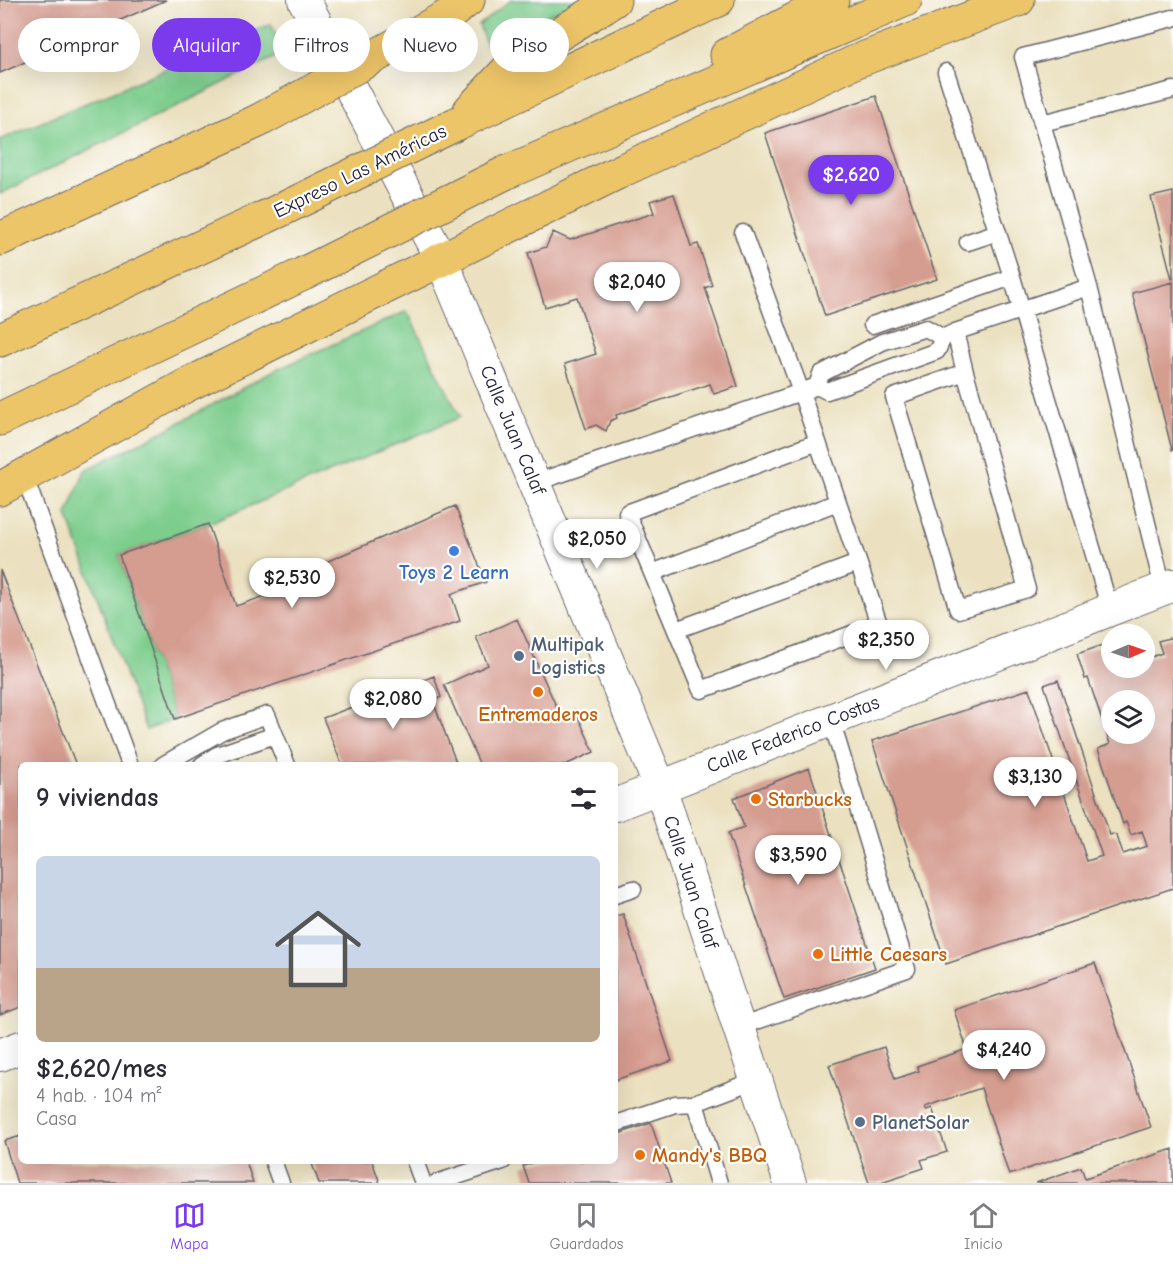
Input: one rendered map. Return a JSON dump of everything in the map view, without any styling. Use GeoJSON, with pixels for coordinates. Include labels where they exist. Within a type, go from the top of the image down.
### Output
{"type":"FeatureCollection","features":[{"type":"Feature","properties":{"kind":"highway"},"geometry":{"type":"LineString","coordinates":[[456,124],[517,60],[614,0]]}},
{"type":"Feature","properties":{"kind":"highway","name":"Expreso Las Américas"},"geometry":{"type":"LineString","coordinates":[[0,340],[285,208],[718,0]]}},
{"type":"Feature","properties":{"kind":"highway"},"geometry":{"type":"LineString","coordinates":[[0,419],[303,274],[505,173],[832,0]]}},
{"type":"Feature","properties":{"kind":"highway"},"geometry":{"type":"LineString","coordinates":[[505,173],[905,0]]}},
{"type":"Feature","properties":{"kind":"highway"},"geometry":{"type":"LineString","coordinates":[[12,482],[187,385],[625,169],[857,61],[973,0]]}},
{"type":"Feature","properties":{"kind":"highway"},"geometry":{"type":"LineString","coordinates":[[857,61],[1018,0]]}},
{"type":"Feature","properties":{"kind":"highway"},"geometry":{"type":"LineString","coordinates":[[5,235],[258,121],[457,9]]}},
{"type":"Feature","properties":{"kind":"street","name":"Calle Juan Calaf"},"geometry":{"type":"LineString","coordinates":[[304,0],[442,261],[660,787],[790,1183]]}},
{"type":"Feature","properties":{"kind":"street","name":"Calle Federico Costas"},"geometry":{"type":"LineString","coordinates":[[618,804],[1168,587]]}},
{"type":"Feature","properties":{"kind":"street"},"geometry":{"type":"LineString","coordinates":[[0,1055],[18,1048]]}},
{"type":"Feature","properties":{"kind":"lane"},"geometry":{"type":"LineString","coordinates":[[1168,587],[1089,286],[1023,57],[1173,18]]}},
{"type":"Feature","properties":{"kind":"lane"},"geometry":{"type":"LineString","coordinates":[[946,72],[1012,277],[1110,609]]}},
{"type":"Feature","properties":{"kind":"lane"},"geometry":{"type":"LineString","coordinates":[[1042,123],[1173,90]]}},
{"type":"Feature","properties":{"kind":"lane"},"geometry":{"type":"LineString","coordinates":[[968,242],[998,232]]}},
{"type":"Feature","properties":{"kind":"lane"},"geometry":{"type":"LineString","coordinates":[[743,233],[809,389],[818,442],[879,624],[701,690],[627,513],[818,442]]}},
{"type":"Feature","properties":{"kind":"lane"},"geometry":{"type":"LineString","coordinates":[[872,324],[1012,277]]}},
{"type":"Feature","properties":{"kind":"lane"},"geometry":{"type":"LineString","coordinates":[[534,483],[809,389],[827,391],[937,351],[949,335],[1089,286]]}},
{"type":"Feature","properties":{"kind":"lane"},"geometry":{"type":"LineString","coordinates":[[809,389],[821,374],[857,357],[872,347],[926,328],[949,335]]}},
{"type":"Feature","properties":{"kind":"lane"},"geometry":{"type":"LineString","coordinates":[[949,335],[964,372],[1027,589],[958,610],[894,397],[964,372]]}},
{"type":"Feature","properties":{"kind":"lane"},"geometry":{"type":"LineString","coordinates":[[872,347],[880,372]]}},
{"type":"Feature","properties":{"kind":"lane"},"geometry":{"type":"LineString","coordinates":[[12,482],[129,762]]}},
{"type":"Feature","properties":{"kind":"lane"},"geometry":{"type":"LineString","coordinates":[[652,573],[838,502]]}},
{"type":"Feature","properties":{"kind":"lane"},"geometry":{"type":"LineString","coordinates":[[676,630],[858,563]]}},
{"type":"Feature","properties":{"kind":"lane"},"geometry":{"type":"LineString","coordinates":[[169,762],[222,731],[267,715],[286,762]]}},
{"type":"Feature","properties":{"kind":"lane"},"geometry":{"type":"LineString","coordinates":[[739,1027],[907,969],[831,720]]}},
{"type":"Feature","properties":{"kind":"lane"},"geometry":{"type":"LineString","coordinates":[[206,762],[217,754],[275,735]]}},
{"type":"Feature","properties":{"kind":"lane"},"geometry":{"type":"LineString","coordinates":[[618,894],[633,889]]}},
{"type":"Feature","properties":{"kind":"lane"},"geometry":{"type":"LineString","coordinates":[[618,1123],[675,1104],[695,1103],[756,1080]]}},
{"type":"Feature","properties":{"kind":"lane"},"geometry":{"type":"LineString","coordinates":[[695,1103],[719,1183]]}},
{"type":"Feature","properties":{"kind":"lane"},"geometry":{"type":"LineString","coordinates":[[274,1164],[281,1183]]}},
{"type":"Feature","properties":{"kind":"lane"},"geometry":{"type":"LineString","coordinates":[[416,1164],[423,1183]]}},
{"type":"Feature","properties":{"kind":"lane"},"geometry":{"type":"LineString","coordinates":[[436,1183],[489,1164]]}},
{"type":"Feature","properties":{"kind":"green space"},"geometry":{"type":"Polygon","coordinates":[[[511,0],[580,0],[542,18],[490,18],[490,42],[486,44],[479,25],[511,0]]]}},
{"type":"Feature","properties":{"kind":"green space"},"geometry":{"type":"Polygon","coordinates":[[[271,24],[273,28],[273,58],[261,64],[261,28],[271,24]]]}},
{"type":"Feature","properties":{"kind":"green space"},"geometry":{"type":"Polygon","coordinates":[[[159,72],[246,72],[0,194],[0,140],[159,72]]]}},
{"type":"Feature","properties":{"kind":"green space"},"geometry":{"type":"Polygon","coordinates":[[[407,311],[460,417],[208,524],[119,555],[175,719],[146,730],[67,515],[85,470],[164,431],[272,372],[407,311]]]}},
{"type":"Feature","properties":{"kind":"building"},"geometry":{"type":"Polygon","coordinates":[[[0,0],[166,0],[125,18],[18,18],[18,65],[0,73],[0,0]]]}},
{"type":"Feature","properties":{"kind":"building"},"geometry":{"type":"Polygon","coordinates":[[[876,96],[937,279],[825,316],[765,133],[876,96]]]}},
{"type":"Feature","properties":{"kind":"building"},"geometry":{"type":"Polygon","coordinates":[[[1173,192],[1173,279],[1172,279],[1151,197],[1173,192]]]}},
{"type":"Feature","properties":{"kind":"building"},"geometry":{"type":"Polygon","coordinates":[[[674,194],[691,246],[698,244],[712,285],[705,288],[738,386],[714,394],[710,384],[616,415],[617,418],[610,421],[606,431],[596,425],[586,429],[565,364],[596,354],[577,297],[545,307],[528,253],[546,247],[553,232],[570,240],[654,213],[650,201],[674,194]]]}},
{"type":"Feature","properties":{"kind":"building"},"geometry":{"type":"Polygon","coordinates":[[[1173,282],[1173,450],[1172,450],[1132,293],[1173,282]]]}},
{"type":"Feature","properties":{"kind":"building"},"geometry":{"type":"Polygon","coordinates":[[[455,506],[486,582],[451,594],[460,621],[175,719],[119,555],[208,524],[236,606],[323,576],[319,565],[455,506]]]}},
{"type":"Feature","properties":{"kind":"building"},"geometry":{"type":"Polygon","coordinates":[[[0,570],[75,762],[18,762],[18,1008],[0,1015],[0,570]]]}},
{"type":"Feature","properties":{"kind":"building"},"geometry":{"type":"Polygon","coordinates":[[[517,619],[561,717],[575,710],[594,752],[572,762],[479,762],[444,685],[488,665],[476,637],[517,619]]]}},
{"type":"Feature","properties":{"kind":"building"},"geometry":{"type":"Polygon","coordinates":[[[1173,637],[1173,888],[946,964],[872,741],[1029,689],[1087,861],[1102,856],[1044,685],[1058,680],[1110,835],[1117,836],[1123,854],[1147,846],[1142,831],[1131,835],[1126,822],[1123,824],[1098,749],[1110,744],[1155,744],[1155,690],[1101,690],[1101,717],[1077,654],[1101,646],[1101,678],[1155,678],[1155,656],[1162,653],[1158,641],[1173,637]]]}},
{"type":"Feature","properties":{"kind":"building"},"geometry":{"type":"Polygon","coordinates":[[[434,676],[441,697],[433,701],[456,762],[341,762],[323,718],[434,676]]]}},
{"type":"Feature","properties":{"kind":"building"},"geometry":{"type":"Polygon","coordinates":[[[809,768],[875,968],[784,999],[728,833],[744,827],[734,798],[809,768]]]}},
{"type":"Feature","properties":{"kind":"building"},"geometry":{"type":"Polygon","coordinates":[[[623,914],[672,1061],[618,1079],[618,915],[623,914]]]}},
{"type":"Feature","properties":{"kind":"building"},"geometry":{"type":"Polygon","coordinates":[[[1095,963],[1151,1127],[1009,1175],[981,1088],[925,1107],[926,1110],[932,1108],[947,1152],[921,1160],[924,1168],[878,1183],[869,1183],[829,1065],[884,1047],[895,1079],[919,1071],[917,1066],[967,1049],[954,1010],[1095,963]]]}},
{"type":"Feature","properties":{"kind":"building"},"geometry":{"type":"Polygon","coordinates":[[[651,1123],[671,1183],[529,1183],[523,1166],[529,1164],[618,1164],[618,1134],[651,1123]]]}},
{"type":"Feature","properties":{"kind":"building"},"geometry":{"type":"Polygon","coordinates":[[[18,1137],[18,1164],[247,1164],[253,1183],[17,1183],[4,1141],[18,1137]]]}},
{"type":"Feature","properties":{"kind":"building"},"geometry":{"type":"Polygon","coordinates":[[[1173,1149],[1173,1183],[1036,1183],[1081,1167],[1085,1178],[1173,1149]]]}},
{"type":"Feature","properties":{"kind":"building"},"geometry":{"type":"Polygon","coordinates":[[[312,1164],[373,1164],[380,1183],[319,1183],[312,1164]]]}},
{"type":"Feature","properties":{"kind":"place","name":"Toys 2 Learn"},"geometry":{"type":"Point","coordinates":[454,551]}},
{"type":"Feature","properties":{"kind":"place","name":"Multipak Logistics"},"geometry":{"type":"Point","coordinates":[519,656]}},
{"type":"Feature","properties":{"kind":"place","name":"Entremaderos"},"geometry":{"type":"Point","coordinates":[538,692]}},
{"type":"Feature","properties":{"kind":"place","name":"Starbucks"},"geometry":{"type":"Point","coordinates":[756,799]}},
{"type":"Feature","properties":{"kind":"place","name":"Little Caesars"},"geometry":{"type":"Point","coordinates":[818,954]}},
{"type":"Feature","properties":{"kind":"place","name":"PlanetSolar"},"geometry":{"type":"Point","coordinates":[860,1122]}},
{"type":"Feature","properties":{"kind":"place","name":"Mandy's BBQ"},"geometry":{"type":"Point","coordinates":[640,1155]}}]}
